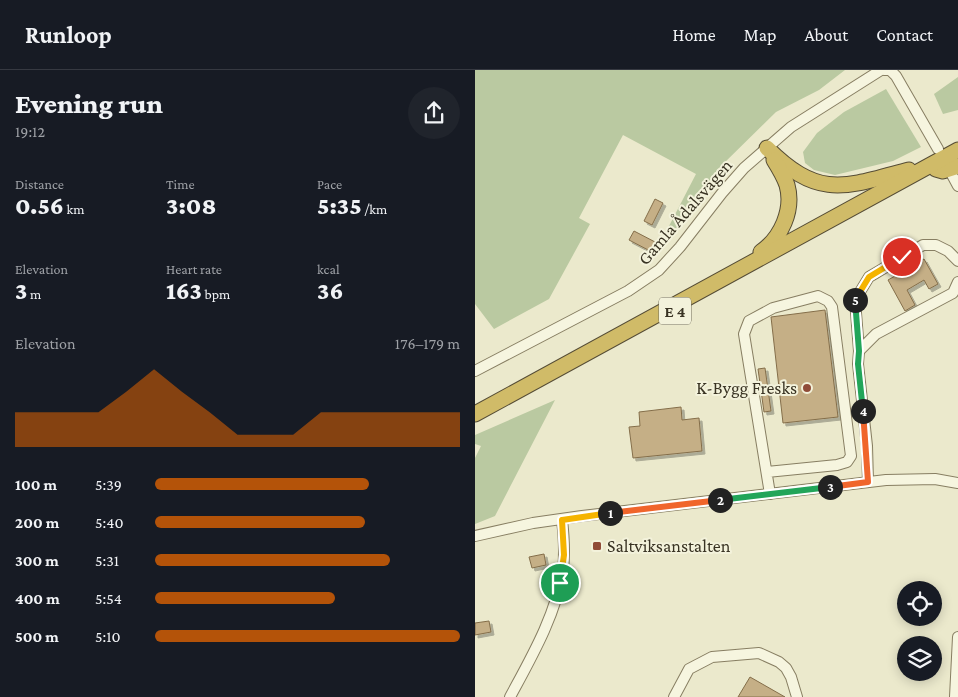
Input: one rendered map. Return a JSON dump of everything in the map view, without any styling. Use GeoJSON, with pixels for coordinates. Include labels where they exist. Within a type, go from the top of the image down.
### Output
{"type":"FeatureCollection","features":[{"type":"Feature","properties":{"kind":"highway","name":"E 4"},"geometry":{"type":"LineString","coordinates":[[767,148],[778,160],[805,178],[816,183],[831,185],[870,181],[943,164]]}},
{"type":"Feature","properties":{"kind":"highway","name":"E 4"},"geometry":{"type":"LineString","coordinates":[[754,262],[759,253],[767,248],[779,233],[789,205],[786,183],[767,148]]}},
{"type":"Feature","properties":{"kind":"highway","name":"E 4"},"geometry":{"type":"LineString","coordinates":[[475,421],[943,164],[958,150]]}},
{"type":"Feature","properties":{"kind":"highway","name":"E 4"},"geometry":{"type":"LineString","coordinates":[[475,414],[754,262],[958,157]]}},
{"type":"Feature","properties":{"kind":"street","name":"Gamla Ådalsvägen"},"geometry":{"type":"LineString","coordinates":[[475,371],[628,291],[659,270],[744,168],[791,127],[882,70],[890,70],[897,76],[943,164],[958,186]]}},
{"type":"Feature","properties":{"kind":"street"},"geometry":{"type":"LineString","coordinates":[[868,482],[867,446],[858,364],[859,351],[855,300],[869,277],[923,245],[936,245],[948,250],[958,261]]}},
{"type":"Feature","properties":{"kind":"street"},"geometry":{"type":"LineString","coordinates":[[859,351],[876,334],[953,293],[958,282]]}},
{"type":"Feature","properties":{"kind":"street"},"geometry":{"type":"LineString","coordinates":[[767,472],[837,465],[847,462],[851,456],[832,307],[828,301],[818,296],[773,308],[749,321],[744,334],[770,494]]}},
{"type":"Feature","properties":{"kind":"street"},"geometry":{"type":"LineString","coordinates":[[475,536],[533,523],[868,482],[921,479],[958,483]]}},
{"type":"Feature","properties":{"kind":"street"},"geometry":{"type":"LineString","coordinates":[[510,697],[548,620],[560,583],[564,555],[562,520]]}},
{"type":"Feature","properties":{"kind":"street"},"geometry":{"type":"LineString","coordinates":[[955,697],[958,637]]}},
{"type":"Feature","properties":{"kind":"street"},"geometry":{"type":"LineString","coordinates":[[674,697],[689,669],[712,657],[759,653],[779,662],[786,668],[797,697]]}},
{"type":"Feature","properties":{"kind":"green space"},"geometry":{"type":"Polygon","coordinates":[[[475,70],[845,70],[819,90],[776,112],[718,169],[675,233],[668,228],[696,174],[623,135],[579,218],[590,224],[549,299],[494,329],[475,304],[475,70]]]}},
{"type":"Feature","properties":{"kind":"green space"},"geometry":{"type":"Polygon","coordinates":[[[958,77],[958,110],[943,114],[934,94],[958,77]]]}},
{"type":"Feature","properties":{"kind":"green space"},"geometry":{"type":"Polygon","coordinates":[[[886,89],[921,147],[893,161],[835,175],[814,170],[805,163],[803,152],[817,133],[844,112],[886,89]]]}},
{"type":"Feature","properties":{"kind":"green space"},"geometry":{"type":"Polygon","coordinates":[[[555,400],[495,516],[475,524],[475,458],[481,446],[475,444],[475,435],[555,400]]]}},
{"type":"Feature","properties":{"kind":"building"},"geometry":{"type":"Polygon","coordinates":[[[655,199],[663,203],[652,225],[644,221],[655,199]]]}},
{"type":"Feature","properties":{"kind":"building"},"geometry":{"type":"Polygon","coordinates":[[[634,231],[657,243],[652,252],[629,240],[634,231]]]}},
{"type":"Feature","properties":{"kind":"building"},"geometry":{"type":"Polygon","coordinates":[[[924,259],[938,284],[929,289],[924,280],[907,290],[915,305],[905,311],[888,280],[895,276],[894,273],[902,269],[903,271],[924,259]]]}},
{"type":"Feature","properties":{"kind":"building","name":"K-Bygg Fresks"},"geometry":{"type":"Polygon","coordinates":[[[825,310],[838,417],[783,423],[771,317],[825,310]]]}},
{"type":"Feature","properties":{"kind":"building"},"geometry":{"type":"Polygon","coordinates":[[[765,368],[771,411],[764,412],[758,369],[765,368]]]}},
{"type":"Feature","properties":{"kind":"building"},"geometry":{"type":"Polygon","coordinates":[[[681,407],[682,420],[699,418],[702,451],[633,458],[629,427],[640,426],[639,412],[681,407]]]}},
{"type":"Feature","properties":{"kind":"building"},"geometry":{"type":"Polygon","coordinates":[[[544,554],[546,565],[532,568],[529,557],[544,554]]]}},
{"type":"Feature","properties":{"kind":"building"},"geometry":{"type":"Polygon","coordinates":[[[489,621],[491,632],[475,635],[475,623],[489,621]]]}},
{"type":"Feature","properties":{"kind":"building"},"geometry":{"type":"Polygon","coordinates":[[[750,677],[785,697],[738,697],[750,677]]]}},
{"type":"Feature","properties":{"kind":"place","name":"K-Bygg Fresks"},"geometry":{"type":"Point","coordinates":[807,388]}},
{"type":"Feature","properties":{"kind":"place","name":"Saltviksanstalten"},"geometry":{"type":"Point","coordinates":[597,546]}},
{"type":"Feature","properties":{"kind":"route"},"geometry":{"type":"LineString","coordinates":[[560,583],[564,555],[562,520],[582,516],[868,482],[867,446],[858,364],[859,351],[855,300],[869,277],[902,257]]}}]}
